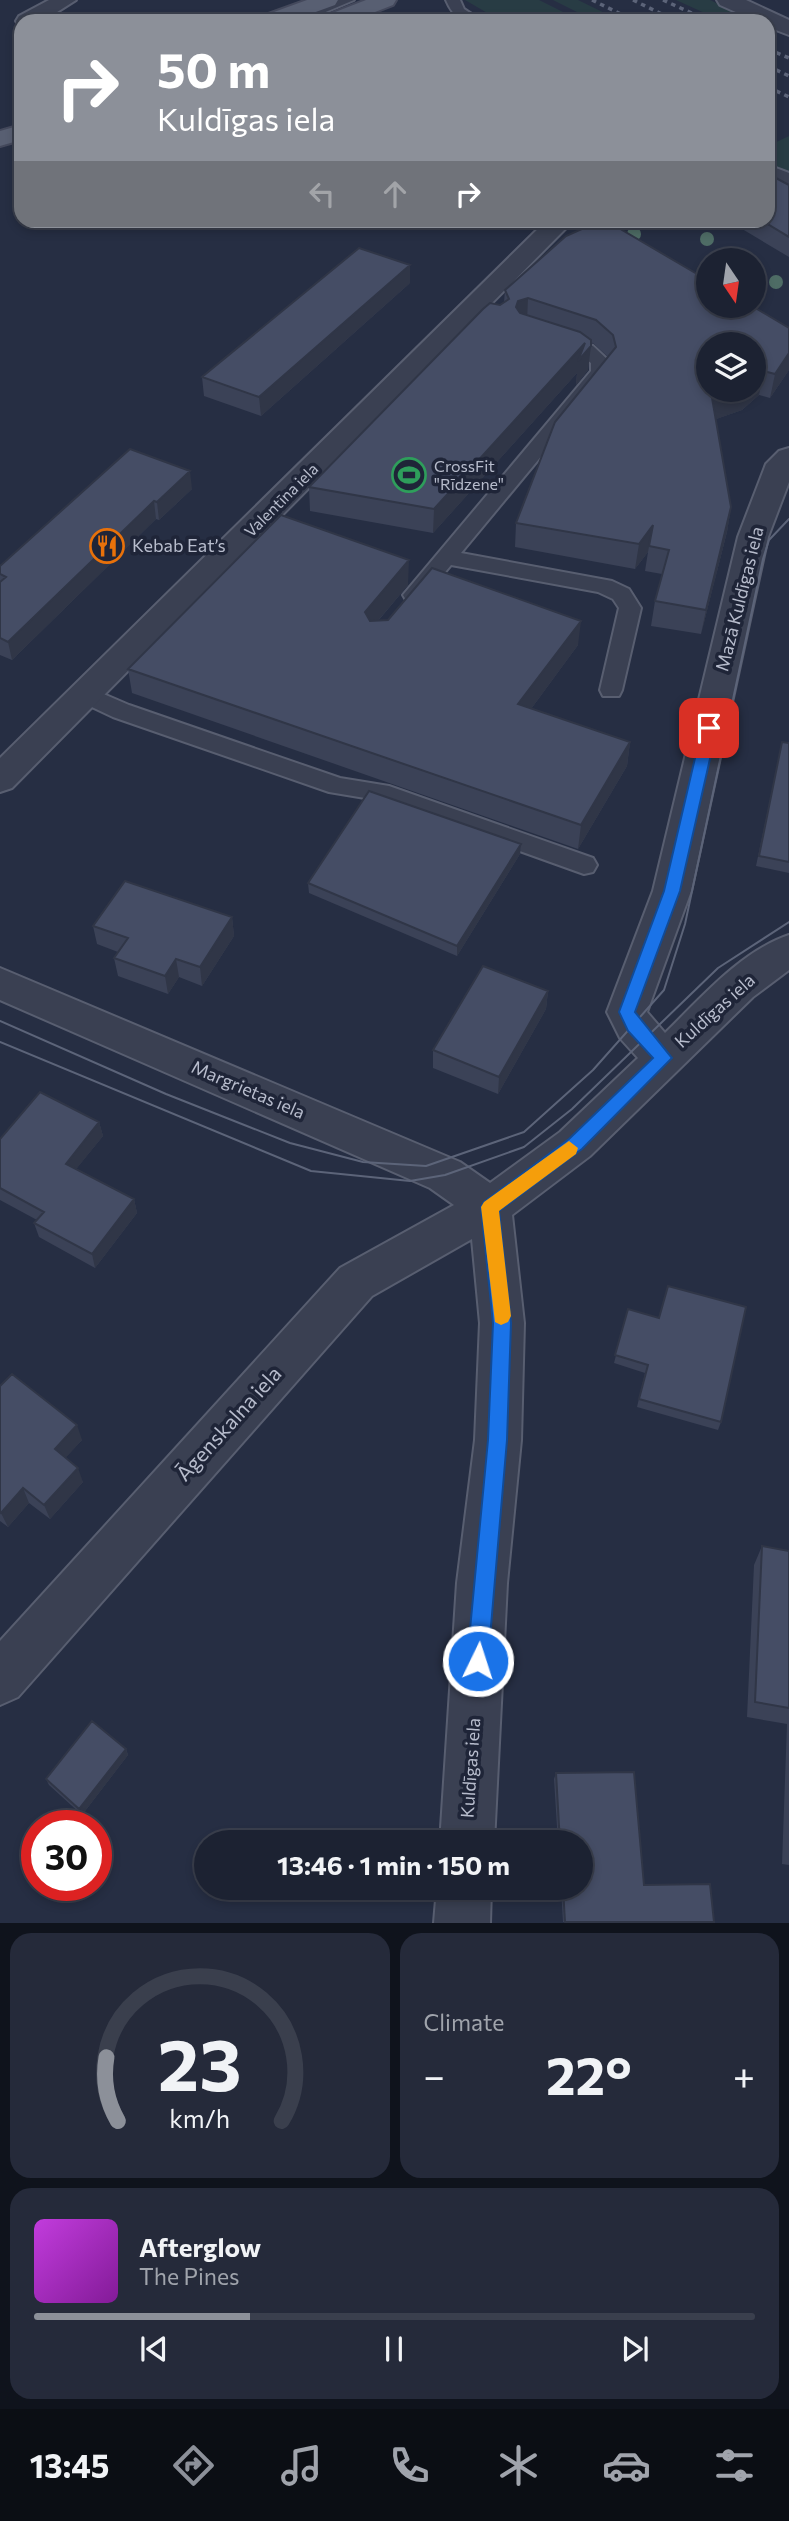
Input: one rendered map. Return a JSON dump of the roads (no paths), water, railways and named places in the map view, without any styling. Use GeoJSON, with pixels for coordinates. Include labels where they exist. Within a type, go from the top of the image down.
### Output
{"type":"FeatureCollection","features":[{"type":"Feature","properties":{"kind":"main road"},"geometry":{"type":"LineString","coordinates":[[290,14],[327,0]]}},
{"type":"Feature","properties":{"kind":"main road"},"geometry":{"type":"LineString","coordinates":[[350,14],[385,0]]}},
{"type":"Feature","properties":{"kind":"street"},"geometry":{"type":"LineString","coordinates":[[39,14],[65,0]]}},
{"type":"Feature","properties":{"kind":"street"},"geometry":{"type":"LineString","coordinates":[[728,0],[758,14]]}},
{"type":"Feature","properties":{"kind":"street","name":"Valentīna iela"},"geometry":{"type":"LineString","coordinates":[[0,779],[480,315],[555,228]]}},
{"type":"Feature","properties":{"kind":"street","name":"Mazā Kuldīgas iela"},"geometry":{"type":"LineString","coordinates":[[663,1058],[634,1027],[627,1012],[672,891],[753,537],[781,464],[789,457]]}},
{"type":"Feature","properties":{"kind":"street","name":"Kuldīgas iela"},"geometry":{"type":"LineString","coordinates":[[468,1830],[482,1583],[498,1440],[502,1323],[490,1207],[575,1144],[739,986],[789,950]]}},
{"type":"Feature","properties":{"kind":"street","name":"Margrietas iela"},"geometry":{"type":"LineString","coordinates":[[0,983],[445,1175],[490,1207]]}},
{"type":"Feature","properties":{"kind":"street","name":"Āgenskalna iela"},"geometry":{"type":"LineString","coordinates":[[0,1679],[356,1282],[490,1207]]}},
{"type":"Feature","properties":{"kind":"street"},"geometry":{"type":"LineString","coordinates":[[462,1923],[463,1900]]}},
{"type":"Feature","properties":{"kind":"lane"},"geometry":{"type":"LineString","coordinates":[[309,14],[347,0]]}},
{"type":"Feature","properties":{"kind":"lane"},"geometry":{"type":"LineString","coordinates":[[404,608],[601,372],[600,361],[586,350],[538,334]]}},
{"type":"Feature","properties":{"kind":"lane"},"geometry":{"type":"LineString","coordinates":[[447,557],[604,586],[621,594],[630,608],[611,690]]}},
{"type":"Feature","properties":{"kind":"lane"},"geometry":{"type":"LineString","coordinates":[[85,694],[121,711],[338,786],[380,792],[584,865]]}},
{"type":"Feature","properties":{"kind":"tram line"},"geometry":{"type":"LineString","coordinates":[[0,1021],[166,1094],[290,1143],[363,1162],[426,1166],[524,1132],[593,1070],[664,990],[685,924],[763,559],[769,540],[789,519]]}},
{"type":"Feature","properties":{"kind":"tram line"},"geometry":{"type":"LineString","coordinates":[[0,1042],[311,1171],[410,1181],[445,1175],[524,1147],[572,1109],[718,968],[789,922]]}},
{"type":"Feature","properties":{"kind":"railway"},"geometry":{"type":"LineString","coordinates":[[592,0],[621,14]]}},
{"type":"Feature","properties":{"kind":"railway"},"geometry":{"type":"LineString","coordinates":[[633,0],[662,14]]}},
{"type":"Feature","properties":{"kind":"railway"},"geometry":{"type":"LineString","coordinates":[[663,0],[694,14]]}},
{"type":"Feature","properties":{"kind":"railway"},"geometry":{"type":"LineString","coordinates":[[775,52],[789,58]]}},
{"type":"Feature","properties":{"kind":"railway"},"geometry":{"type":"LineString","coordinates":[[775,69],[789,76]]}},
{"type":"Feature","properties":{"kind":"railway"},"geometry":{"type":"LineString","coordinates":[[775,90],[789,97]]}},
{"type":"Feature","properties":{"kind":"place","name":"CrossFit \"Rīdzene\""},"geometry":{"type":"Point","coordinates":[409,475]}},
{"type":"Feature","properties":{"kind":"place","name":"Kebab Eat’s"},"geometry":{"type":"Point","coordinates":[107,546]}}]}
